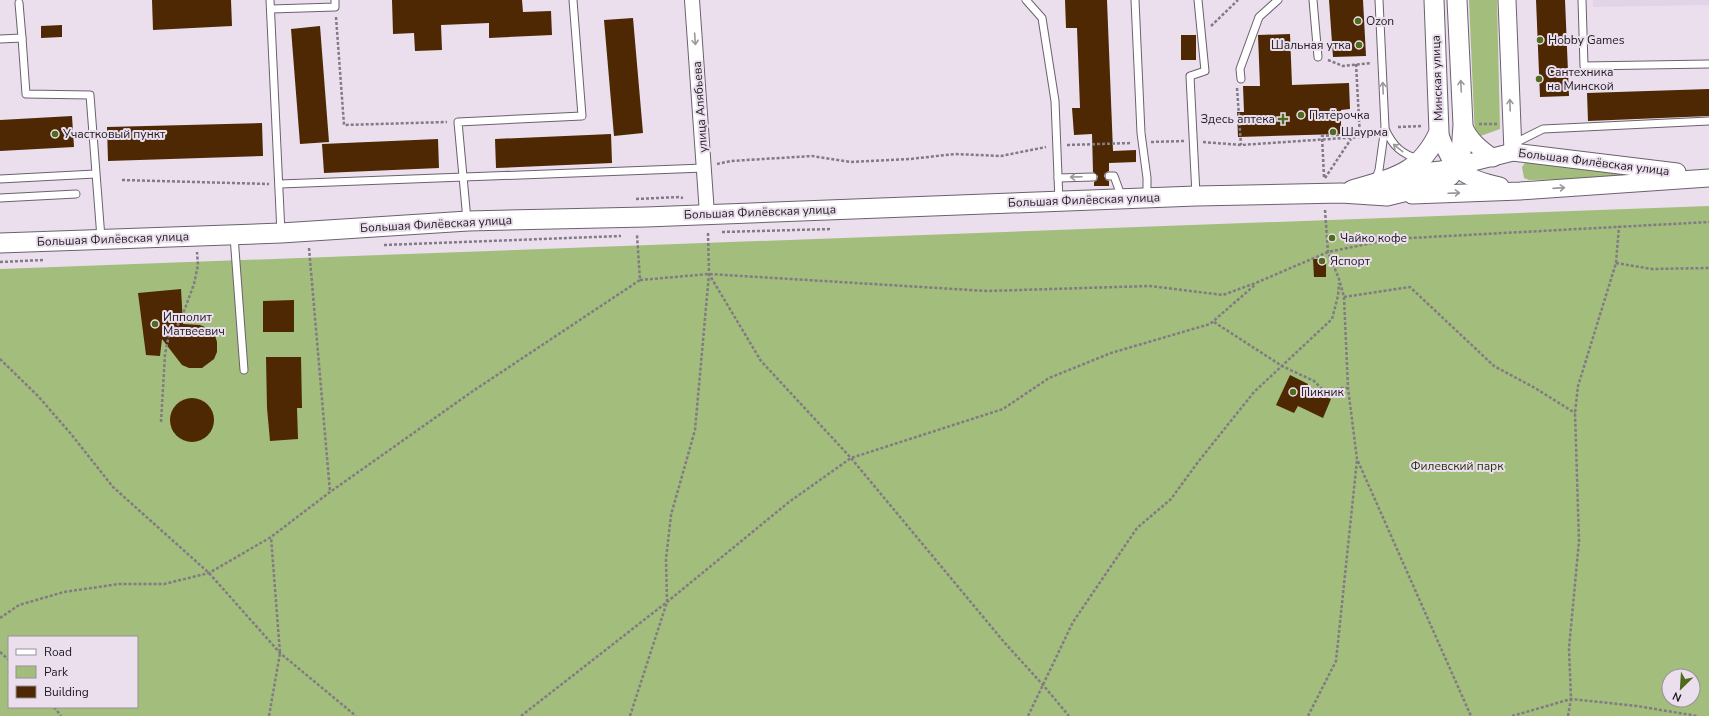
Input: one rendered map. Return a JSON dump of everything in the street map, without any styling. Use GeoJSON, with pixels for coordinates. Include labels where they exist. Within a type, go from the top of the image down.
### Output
{"type":"FeatureCollection","features":[{"type":"Feature","properties":{"kind":"main road","name":"Минская улица"},"geometry":{"type":"LineString","coordinates":[[1381,190],[1420,160],[1432,146],[1431,129],[1434,0]]}},
{"type":"Feature","properties":{"kind":"main road","name":"Минская улица"},"geometry":{"type":"LineString","coordinates":[[1456,167],[1469,125],[1457,0]]}},
{"type":"Feature","properties":{"kind":"main road"},"geometry":{"type":"LineString","coordinates":[[1381,190],[1440,182],[1450,176],[1456,167]]}},
{"type":"Feature","properties":{"kind":"main road","name":"Большая Филёвская улица"},"geometry":{"type":"LineString","coordinates":[[0,243],[282,233],[468,222],[708,224],[1059,201],[1333,193],[1381,190]]}},
{"type":"Feature","properties":{"kind":"street","name":"улица Алябьева"},"geometry":{"type":"LineString","coordinates":[[692,0],[708,224]]}},
{"type":"Feature","properties":{"kind":"street"},"geometry":{"type":"LineString","coordinates":[[1507,0],[1512,148]]}},
{"type":"Feature","properties":{"kind":"street"},"geometry":{"type":"LineString","coordinates":[[1469,125],[1468,136],[1493,158]]}},
{"type":"Feature","properties":{"kind":"street","name":"Большая Филёвская улица"},"geometry":{"type":"LineString","coordinates":[[1431,129],[1456,167],[1464,173],[1477,180],[1520,191]]}},
{"type":"Feature","properties":{"kind":"street","name":"Большая Филёвская улица"},"geometry":{"type":"LineString","coordinates":[[1402,174],[1456,167],[1493,158],[1512,148],[1709,177]]}},
{"type":"Feature","properties":{"kind":"street","name":"Большая Филёвская улица"},"geometry":{"type":"LineString","coordinates":[[1381,190],[1520,191],[1709,177]]}},
{"type":"Feature","properties":{"kind":"lane"},"geometry":{"type":"LineString","coordinates":[[270,0],[282,233]]}},
{"type":"Feature","properties":{"kind":"lane"},"geometry":{"type":"LineString","coordinates":[[468,222],[458,122],[582,116],[573,0]]}},
{"type":"Feature","properties":{"kind":"lane"},"geometry":{"type":"LineString","coordinates":[[1026,0],[1042,18],[1055,100],[1058,145],[1059,201]]}},
{"type":"Feature","properties":{"kind":"lane"},"geometry":{"type":"LineString","coordinates":[[1135,0],[1142,142],[1147,178],[1147,198]]}},
{"type":"Feature","properties":{"kind":"lane"},"geometry":{"type":"LineString","coordinates":[[1196,196],[1190,76],[1204,71],[1198,0]]}},
{"type":"Feature","properties":{"kind":"lane"},"geometry":{"type":"LineString","coordinates":[[1241,79],[1240,69],[1259,17],[1278,0]]}},
{"type":"Feature","properties":{"kind":"lane"},"geometry":{"type":"LineString","coordinates":[[1314,0],[1318,57]]}},
{"type":"Feature","properties":{"kind":"lane"},"geometry":{"type":"LineString","coordinates":[[1379,0],[1385,127],[1379,170],[1381,190]]}},
{"type":"Feature","properties":{"kind":"lane"},"geometry":{"type":"LineString","coordinates":[[1582,0],[1584,66],[1709,64]]}},
{"type":"Feature","properties":{"kind":"lane"},"geometry":{"type":"LineString","coordinates":[[19,3],[26,94],[90,95],[95,174],[102,240]]}},
{"type":"Feature","properties":{"kind":"lane"},"geometry":{"type":"LineString","coordinates":[[270,9],[335,3]]}},
{"type":"Feature","properties":{"kind":"lane"},"geometry":{"type":"LineString","coordinates":[[0,39],[22,38]]}},
{"type":"Feature","properties":{"kind":"lane"},"geometry":{"type":"LineString","coordinates":[[1512,148],[1543,129],[1709,121]]}},
{"type":"Feature","properties":{"kind":"lane"},"geometry":{"type":"LineString","coordinates":[[1385,127],[1391,143],[1404,153],[1420,160]]}},
{"type":"Feature","properties":{"kind":"lane"},"geometry":{"type":"LineString","coordinates":[[280,184],[704,168]]}},
{"type":"Feature","properties":{"kind":"lane"},"geometry":{"type":"LineString","coordinates":[[0,179],[95,174]]}},
{"type":"Feature","properties":{"kind":"lane"},"geometry":{"type":"LineString","coordinates":[[1109,176],[1114,176],[1122,198]]}},
{"type":"Feature","properties":{"kind":"lane"},"geometry":{"type":"LineString","coordinates":[[1058,178],[1093,177]]}},
{"type":"Feature","properties":{"kind":"lane"},"geometry":{"type":"LineString","coordinates":[[0,198],[76,194]]}},
{"type":"Feature","properties":{"kind":"lane"},"geometry":{"type":"LineString","coordinates":[[234,235],[244,370]]}},
{"type":"Feature","properties":{"kind":"path"},"geometry":{"type":"LineString","coordinates":[[1201,37],[1238,0]]}},
{"type":"Feature","properties":{"kind":"path"},"geometry":{"type":"LineString","coordinates":[[335,3],[344,125],[458,122]]}},
{"type":"Feature","properties":{"kind":"path"},"geometry":{"type":"LineString","coordinates":[[1318,57],[1343,66],[1382,62]]}},
{"type":"Feature","properties":{"kind":"path"},"geometry":{"type":"LineString","coordinates":[[1371,62],[1371,70]]}},
{"type":"Feature","properties":{"kind":"path"},"geometry":{"type":"LineString","coordinates":[[1356,64],[1360,137]]}},
{"type":"Feature","properties":{"kind":"path"},"geometry":{"type":"LineString","coordinates":[[1241,79],[1236,84],[1241,145]]}},
{"type":"Feature","properties":{"kind":"path"},"geometry":{"type":"LineString","coordinates":[[1469,125],[1500,124]]}},
{"type":"Feature","properties":{"kind":"path"},"geometry":{"type":"LineString","coordinates":[[704,168],[731,161],[812,156],[851,162],[955,154],[1001,156],[1058,145],[1192,140],[1224,145],[1241,145],[1322,140],[1374,136],[1373,125]]}},
{"type":"Feature","properties":{"kind":"path"},"geometry":{"type":"LineString","coordinates":[[1351,138],[1324,180],[1322,136],[1374,132],[1385,127]]}},
{"type":"Feature","properties":{"kind":"path"},"geometry":{"type":"LineString","coordinates":[[1398,127],[1431,129]]}},
{"type":"Feature","properties":{"kind":"path"},"geometry":{"type":"LineString","coordinates":[[122,180],[280,184]]}},
{"type":"Feature","properties":{"kind":"path"},"geometry":{"type":"LineString","coordinates":[[1308,716],[1336,661],[1357,459],[1348,388],[1344,297],[1339,279],[1328,252],[1333,193]]}},
{"type":"Feature","properties":{"kind":"path"},"geometry":{"type":"LineString","coordinates":[[636,199],[680,197]]}},
{"type":"Feature","properties":{"kind":"path"},"geometry":{"type":"LineString","coordinates":[[0,618],[19,605],[64,592],[119,584],[164,584],[209,573],[271,537],[330,492],[473,391],[640,280],[709,274],[987,291],[1150,286],[1223,295],[1258,282],[1328,252],[1392,239],[1709,222]]}},
{"type":"Feature","properties":{"kind":"path"},"geometry":{"type":"LineString","coordinates":[[708,224],[832,229]]}},
{"type":"Feature","properties":{"kind":"path"},"geometry":{"type":"LineString","coordinates":[[700,233],[708,224]]}},
{"type":"Feature","properties":{"kind":"path"},"geometry":{"type":"LineString","coordinates":[[630,716],[667,602],[666,559],[671,515],[695,430],[709,274],[708,224]]}},
{"type":"Feature","properties":{"kind":"path"},"geometry":{"type":"LineString","coordinates":[[1568,716],[1571,699],[1569,648],[1579,541],[1575,413],[1578,386],[1616,264],[1619,226]]}},
{"type":"Feature","properties":{"kind":"path"},"geometry":{"type":"LineString","coordinates":[[637,235],[640,280]]}},
{"type":"Feature","properties":{"kind":"path"},"geometry":{"type":"LineString","coordinates":[[309,247],[330,492]]}},
{"type":"Feature","properties":{"kind":"path"},"geometry":{"type":"LineString","coordinates":[[161,422],[165,354],[169,335],[180,322],[194,284],[198,265],[197,252]]}},
{"type":"Feature","properties":{"kind":"path"},"geometry":{"type":"LineString","coordinates":[[1616,264],[1652,269],[1709,268]]}},
{"type":"Feature","properties":{"kind":"path"},"geometry":{"type":"LineString","coordinates":[[709,274],[761,361],[851,458],[1004,642],[1069,716]]}},
{"type":"Feature","properties":{"kind":"path"},"geometry":{"type":"LineString","coordinates":[[1028,716],[1073,622],[1137,528],[1171,499],[1198,462],[1254,392],[1332,319],[1338,296],[1339,279]]}},
{"type":"Feature","properties":{"kind":"path"},"geometry":{"type":"LineString","coordinates":[[521,716],[667,602],[789,502],[851,458],[1003,410],[1049,378],[1111,353],[1210,324],[1258,282]]}},
{"type":"Feature","properties":{"kind":"path"},"geometry":{"type":"LineString","coordinates":[[1344,297],[1410,287],[1494,366],[1536,388],[1575,413]]}},
{"type":"Feature","properties":{"kind":"path"},"geometry":{"type":"LineString","coordinates":[[1214,322],[1282,366],[1314,381],[1323,390],[1333,394],[1339,388],[1348,388]]}},
{"type":"Feature","properties":{"kind":"path"},"geometry":{"type":"LineString","coordinates":[[0,359],[38,396],[72,434],[113,487],[209,573],[280,653],[356,716]]}},
{"type":"Feature","properties":{"kind":"path"},"geometry":{"type":"LineString","coordinates":[[1357,459],[1471,716]]}},
{"type":"Feature","properties":{"kind":"path"},"geometry":{"type":"LineString","coordinates":[[269,716],[280,653],[271,537]]}},
{"type":"Feature","properties":{"kind":"path"},"geometry":{"type":"LineString","coordinates":[[0,652],[8,659]]}},
{"type":"Feature","properties":{"kind":"path"},"geometry":{"type":"LineString","coordinates":[[1512,716],[1571,699],[1637,706],[1697,716]]}},
{"type":"Feature","properties":{"kind":"path"},"geometry":{"type":"LineString","coordinates":[[55,708],[61,716]]}},
{"type":"Feature","properties":{"kind":"shaded area"},"geometry":{"type":"Polygon","coordinates":[[[1593,0],[1709,0],[1709,5],[1593,7],[1593,0]]]}},
{"type":"Feature","properties":{"kind":"green space"},"geometry":{"type":"Polygon","coordinates":[[[1469,0],[1497,0],[1500,129],[1475,138],[1469,0]]]}},
{"type":"Feature","properties":{"kind":"green space"},"geometry":{"type":"Polygon","coordinates":[[[1544,162],[1643,171],[1646,178],[1529,180],[1524,178],[1522,167],[1525,163],[1544,162]]]}},
{"type":"Feature","properties":{"kind":"green space","name":"Филевский парк"},"geometry":{"type":"Polygon","coordinates":[[[1709,206],[1709,716],[0,716],[0,269],[1709,206]]]}},
{"type":"Feature","properties":{"kind":"building"},"geometry":{"type":"Polygon","coordinates":[[[152,0],[231,0],[232,26],[153,30],[152,0]]]}},
{"type":"Feature","properties":{"kind":"building"},"geometry":{"type":"Polygon","coordinates":[[[392,0],[522,0],[523,12],[551,11],[552,35],[489,38],[489,23],[441,25],[442,50],[415,51],[414,33],[393,34],[392,0]]]}},
{"type":"Feature","properties":{"kind":"building"},"geometry":{"type":"Polygon","coordinates":[[[1065,0],[1107,0],[1113,151],[1136,150],[1136,162],[1109,163],[1109,171],[1105,173],[1104,176],[1106,180],[1109,181],[1109,186],[1094,186],[1094,182],[1097,180],[1098,176],[1093,172],[1092,134],[1074,135],[1072,108],[1080,108],[1077,28],[1066,28],[1065,0]]]}},
{"type":"Feature","properties":{"kind":"building"},"geometry":{"type":"Polygon","coordinates":[[[1329,0],[1363,0],[1366,56],[1333,57],[1329,0]]]}},
{"type":"Feature","properties":{"kind":"building"},"geometry":{"type":"Polygon","coordinates":[[[1536,0],[1565,0],[1569,96],[1540,97],[1536,0]]]}},
{"type":"Feature","properties":{"kind":"building"},"geometry":{"type":"Polygon","coordinates":[[[633,18],[643,133],[614,136],[604,20],[633,18]]]}},
{"type":"Feature","properties":{"kind":"building"},"geometry":{"type":"Polygon","coordinates":[[[62,25],[62,37],[41,38],[41,26],[62,25]]]}},
{"type":"Feature","properties":{"kind":"building"},"geometry":{"type":"Polygon","coordinates":[[[320,26],[329,142],[300,144],[291,29],[320,26]]]}},
{"type":"Feature","properties":{"kind":"building"},"geometry":{"type":"Polygon","coordinates":[[[1290,34],[1292,85],[1349,83],[1350,109],[1341,110],[1341,134],[1238,137],[1237,112],[1244,112],[1243,86],[1260,86],[1258,35],[1290,34]]]}},
{"type":"Feature","properties":{"kind":"building"},"geometry":{"type":"Polygon","coordinates":[[[1181,35],[1196,35],[1196,60],[1181,60],[1181,35]]]}},
{"type":"Feature","properties":{"kind":"building"},"geometry":{"type":"Polygon","coordinates":[[[1709,89],[1709,116],[1588,121],[1587,93],[1709,89]]]}},
{"type":"Feature","properties":{"kind":"building"},"geometry":{"type":"Polygon","coordinates":[[[72,116],[74,147],[0,151],[0,120],[72,116]]]}},
{"type":"Feature","properties":{"kind":"building"},"geometry":{"type":"Polygon","coordinates":[[[262,123],[263,156],[108,161],[107,127],[262,123]]]}},
{"type":"Feature","properties":{"kind":"building"},"geometry":{"type":"Polygon","coordinates":[[[611,134],[612,163],[496,168],[495,139],[611,134]]]}},
{"type":"Feature","properties":{"kind":"building"},"geometry":{"type":"Polygon","coordinates":[[[438,139],[439,168],[324,173],[322,144],[438,139]]]}},
{"type":"Feature","properties":{"kind":"building"},"geometry":{"type":"Polygon","coordinates":[[[1313,259],[1326,259],[1326,277],[1314,277],[1313,259]]]}},
{"type":"Feature","properties":{"kind":"building"},"geometry":{"type":"Polygon","coordinates":[[[181,289],[183,324],[200,325],[207,328],[215,335],[217,342],[217,352],[214,359],[202,368],[189,368],[182,365],[162,339],[160,356],[146,355],[138,293],[181,289]]]}},
{"type":"Feature","properties":{"kind":"building"},"geometry":{"type":"Polygon","coordinates":[[[294,300],[294,332],[263,332],[263,301],[294,300]]]}},
{"type":"Feature","properties":{"kind":"building"},"geometry":{"type":"Polygon","coordinates":[[[266,357],[301,357],[302,408],[297,408],[298,439],[270,441],[267,408],[266,357]]]}},
{"type":"Feature","properties":{"kind":"building"},"geometry":{"type":"Polygon","coordinates":[[[1290,375],[1308,384],[1306,388],[1331,399],[1323,418],[1298,406],[1294,413],[1276,405],[1290,375]]]}},
{"type":"Feature","properties":{"kind":"building"},"geometry":{"type":"Polygon","coordinates":[[[188,398],[196,398],[208,404],[214,416],[214,424],[208,436],[196,442],[188,442],[176,436],[170,424],[170,416],[176,404],[188,398]]]}},
{"type":"Feature","properties":{"kind":"place","name":"Ozon"},"geometry":{"type":"Point","coordinates":[1358,21]}},
{"type":"Feature","properties":{"kind":"place","name":"Hobby Games"},"geometry":{"type":"Point","coordinates":[1540,40]}},
{"type":"Feature","properties":{"kind":"place","name":"Шальная утка"},"geometry":{"type":"Point","coordinates":[1359,45]}},
{"type":"Feature","properties":{"kind":"place","name":"Сантехника на Минской"},"geometry":{"type":"Point","coordinates":[1539,79]}},
{"type":"Feature","properties":{"kind":"place","name":"Пятёрочка"},"geometry":{"type":"Point","coordinates":[1301,115]}},
{"type":"Feature","properties":{"kind":"place","name":"Здесь аптека"},"geometry":{"type":"Point","coordinates":[1283,119]}},
{"type":"Feature","properties":{"kind":"place","name":"Шаурма"},"geometry":{"type":"Point","coordinates":[1333,132]}},
{"type":"Feature","properties":{"kind":"place","name":"Участковый пункт"},"geometry":{"type":"Point","coordinates":[55,134]}},
{"type":"Feature","properties":{"kind":"place","name":"Чайко кофе"},"geometry":{"type":"Point","coordinates":[1332,238]}},
{"type":"Feature","properties":{"kind":"place","name":"Яспорт"},"geometry":{"type":"Point","coordinates":[1322,261]}},
{"type":"Feature","properties":{"kind":"place","name":"Ипполит Матвеевич"},"geometry":{"type":"Point","coordinates":[155,324]}},
{"type":"Feature","properties":{"kind":"place","name":"Пикник"},"geometry":{"type":"Point","coordinates":[1293,392]}}]}
